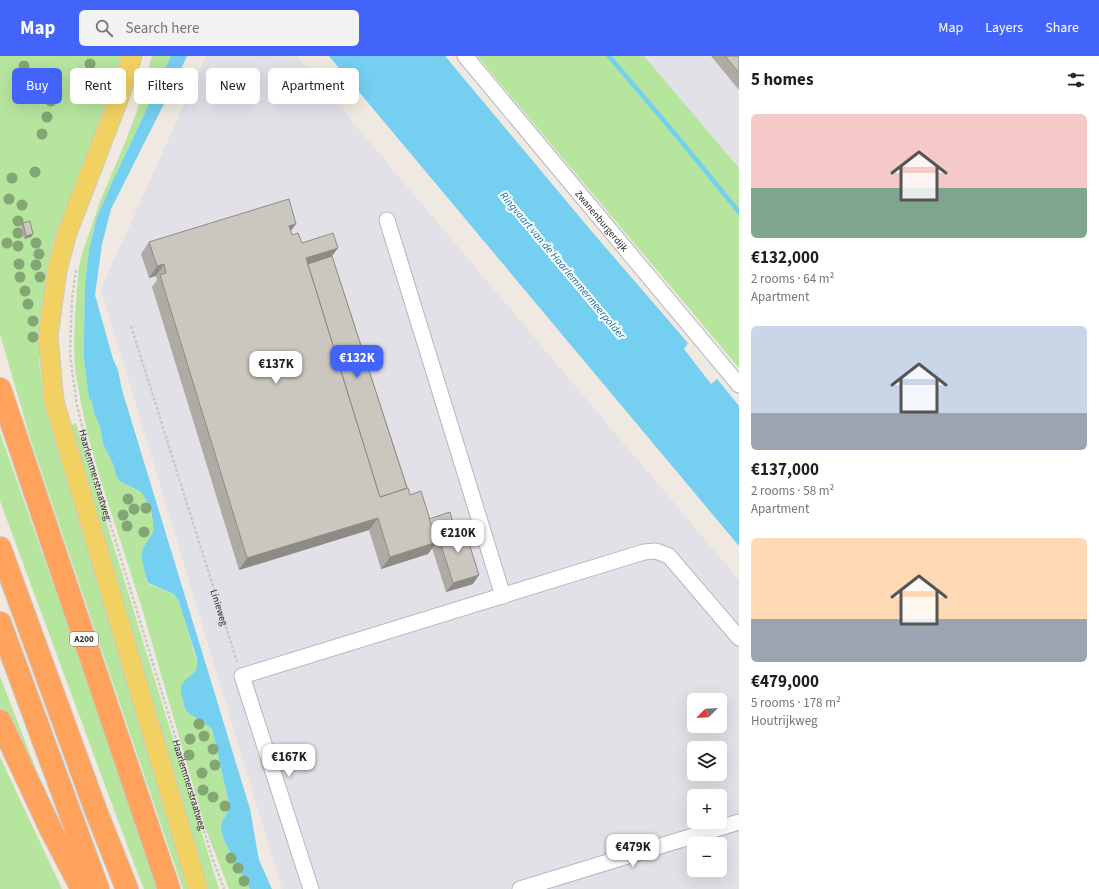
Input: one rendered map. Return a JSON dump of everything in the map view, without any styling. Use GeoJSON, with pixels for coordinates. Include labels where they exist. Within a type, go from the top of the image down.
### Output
{"type":"FeatureCollection","features":[{"type":"Feature","properties":{"kind":"highway","name":"A200"},"geometry":{"type":"LineString","coordinates":[[0,389],[169,889]]}},
{"type":"Feature","properties":{"kind":"highway"},"geometry":{"type":"LineString","coordinates":[[0,548],[96,811],[127,889]]}},
{"type":"Feature","properties":{"kind":"highway"},"geometry":{"type":"LineString","coordinates":[[0,623],[98,889]]}},
{"type":"Feature","properties":{"kind":"highway"},"geometry":{"type":"LineString","coordinates":[[0,721],[52,832],[82,889]]}},
{"type":"Feature","properties":{"kind":"main road","name":"Haarlemmerstraatweg"},"geometry":{"type":"LineString","coordinates":[[132,56],[120,95],[67,234],[57,270],[48,337],[54,401],[198,889]]}},
{"type":"Feature","properties":{"kind":"street","name":"Zwanenburgerdijk"},"geometry":{"type":"LineString","coordinates":[[465,56],[739,384]]}},
{"type":"Feature","properties":{"kind":"street"},"geometry":{"type":"LineString","coordinates":[[387,220],[503,596]]}},
{"type":"Feature","properties":{"kind":"street"},"geometry":{"type":"LineString","coordinates":[[311,889],[242,676],[644,552],[656,551],[669,556],[739,638]]}},
{"type":"Feature","properties":{"kind":"street"},"geometry":{"type":"LineString","coordinates":[[520,889],[739,822]]}},
{"type":"Feature","properties":{"kind":"path","name":"Haarlemmerstraatweg"},"geometry":{"type":"LineString","coordinates":[[77,264],[72,299],[70,352],[78,406],[88,449],[212,857],[224,889]]}},
{"type":"Feature","properties":{"kind":"path","name":"Linieweg"},"geometry":{"type":"LineString","coordinates":[[131,326],[242,676]]}},
{"type":"Feature","properties":{"kind":"shaded area"},"geometry":{"type":"Polygon","coordinates":[[[206,56],[297,56],[307,68],[268,68],[268,104],[337,104],[739,580],[739,889],[282,889],[101,289],[184,104],[198,104],[198,74],[206,56]]]}},
{"type":"Feature","properties":{"kind":"shaded area"},"geometry":{"type":"Polygon","coordinates":[[[644,56],[739,56],[739,168],[644,56]]]}},
{"type":"Feature","properties":{"kind":"green space"},"geometry":{"type":"Polygon","coordinates":[[[0,56],[121,56],[118,68],[70,68],[70,104],[106,104],[87,159],[52,246],[40,320],[39,360],[44,404],[190,889],[183,889],[162,828],[31,441],[0,334],[0,56]]]}},
{"type":"Feature","properties":{"kind":"green space"},"geometry":{"type":"Polygon","coordinates":[[[152,56],[171,56],[165,68],[149,68],[152,56]]]}},
{"type":"Feature","properties":{"kind":"green space"},"geometry":{"type":"Polygon","coordinates":[[[477,56],[644,56],[739,168],[739,368],[477,56]]]}},
{"type":"Feature","properties":{"kind":"green space"},"geometry":{"type":"Polygon","coordinates":[[[139,104],[149,104],[97,217],[89,249],[85,285],[84,359],[89,399],[92,402],[94,413],[100,426],[103,444],[113,464],[119,481],[143,493],[154,523],[153,533],[142,550],[146,578],[148,584],[174,594],[179,602],[198,665],[196,670],[181,687],[185,709],[187,712],[211,728],[213,732],[229,804],[228,811],[221,824],[222,833],[228,849],[250,889],[229,889],[206,830],[141,605],[88,436],[75,370],[75,316],[79,267],[82,254],[101,199],[139,104]]]}},
{"type":"Feature","properties":{"kind":"green space"},"geometry":{"type":"Polygon","coordinates":[[[76,423],[219,889],[208,889],[69,426],[76,423]]]}},
{"type":"Feature","properties":{"kind":"green space"},"geometry":{"type":"Polygon","coordinates":[[[0,433],[74,643],[157,889],[144,889],[0,501],[0,433]]]}},
{"type":"Feature","properties":{"kind":"green space"},"geometry":{"type":"Polygon","coordinates":[[[0,676],[57,824],[0,708],[0,676]]]}},
{"type":"Feature","properties":{"kind":"green space"},"geometry":{"type":"Polygon","coordinates":[[[0,757],[62,889],[0,889],[0,757]]]}},
{"type":"Feature","properties":{"kind":"water"},"geometry":{"type":"Polygon","coordinates":[[[171,56],[187,56],[181,68],[165,68],[171,56]]]}},
{"type":"Feature","properties":{"kind":"water","name":"Ringvaart van de Haarlemmermeerpolder"},"geometry":{"type":"Polygon","coordinates":[[[329,56],[445,56],[593,233],[688,343],[684,349],[711,384],[717,379],[739,406],[739,546],[359,92],[359,68],[339,68],[329,56]]]}},
{"type":"Feature","properties":{"kind":"water"},"geometry":{"type":"Polygon","coordinates":[[[149,104],[164,104],[111,209],[102,244],[95,295],[113,359],[118,370],[122,390],[250,809],[259,860],[272,889],[250,889],[233,858],[222,833],[221,824],[228,811],[229,804],[213,732],[211,728],[187,712],[181,692],[182,684],[196,669],[197,659],[179,602],[174,594],[148,583],[142,553],[143,548],[152,534],[153,518],[146,500],[140,491],[119,481],[113,464],[103,444],[100,426],[94,413],[92,402],[89,399],[84,359],[84,335],[85,285],[89,249],[97,217],[149,104]]]}},
{"type":"Feature","properties":{"kind":"building"},"geometry":{"type":"Polygon","coordinates":[[[725,56],[739,56],[739,73],[725,56]]]}},
{"type":"Feature","properties":{"kind":"building"},"geometry":{"type":"Polygon","coordinates":[[[289,199],[296,224],[289,226],[292,235],[298,233],[302,243],[333,233],[338,248],[306,258],[380,497],[408,488],[410,495],[421,491],[437,542],[390,557],[378,518],[247,558],[160,275],[166,273],[164,264],[157,266],[149,242],[289,199]]]}},
{"type":"Feature","properties":{"kind":"building"},"geometry":{"type":"Polygon","coordinates":[[[30,221],[33,234],[26,236],[23,223],[30,221]]]}},
{"type":"Feature","properties":{"kind":"building"},"geometry":{"type":"Polygon","coordinates":[[[332,256],[407,488],[380,497],[308,264],[332,256]]]}},
{"type":"Feature","properties":{"kind":"building"},"geometry":{"type":"Polygon","coordinates":[[[450,512],[453,523],[433,530],[429,519],[450,512]]]}},
{"type":"Feature","properties":{"kind":"building"},"geometry":{"type":"Polygon","coordinates":[[[463,524],[479,575],[453,583],[437,532],[463,524]]]}},
{"type":"Feature","properties":{"kind":"waterway"},"geometry":{"type":"LineString","coordinates":[[609,56],[739,212]]}}]}
